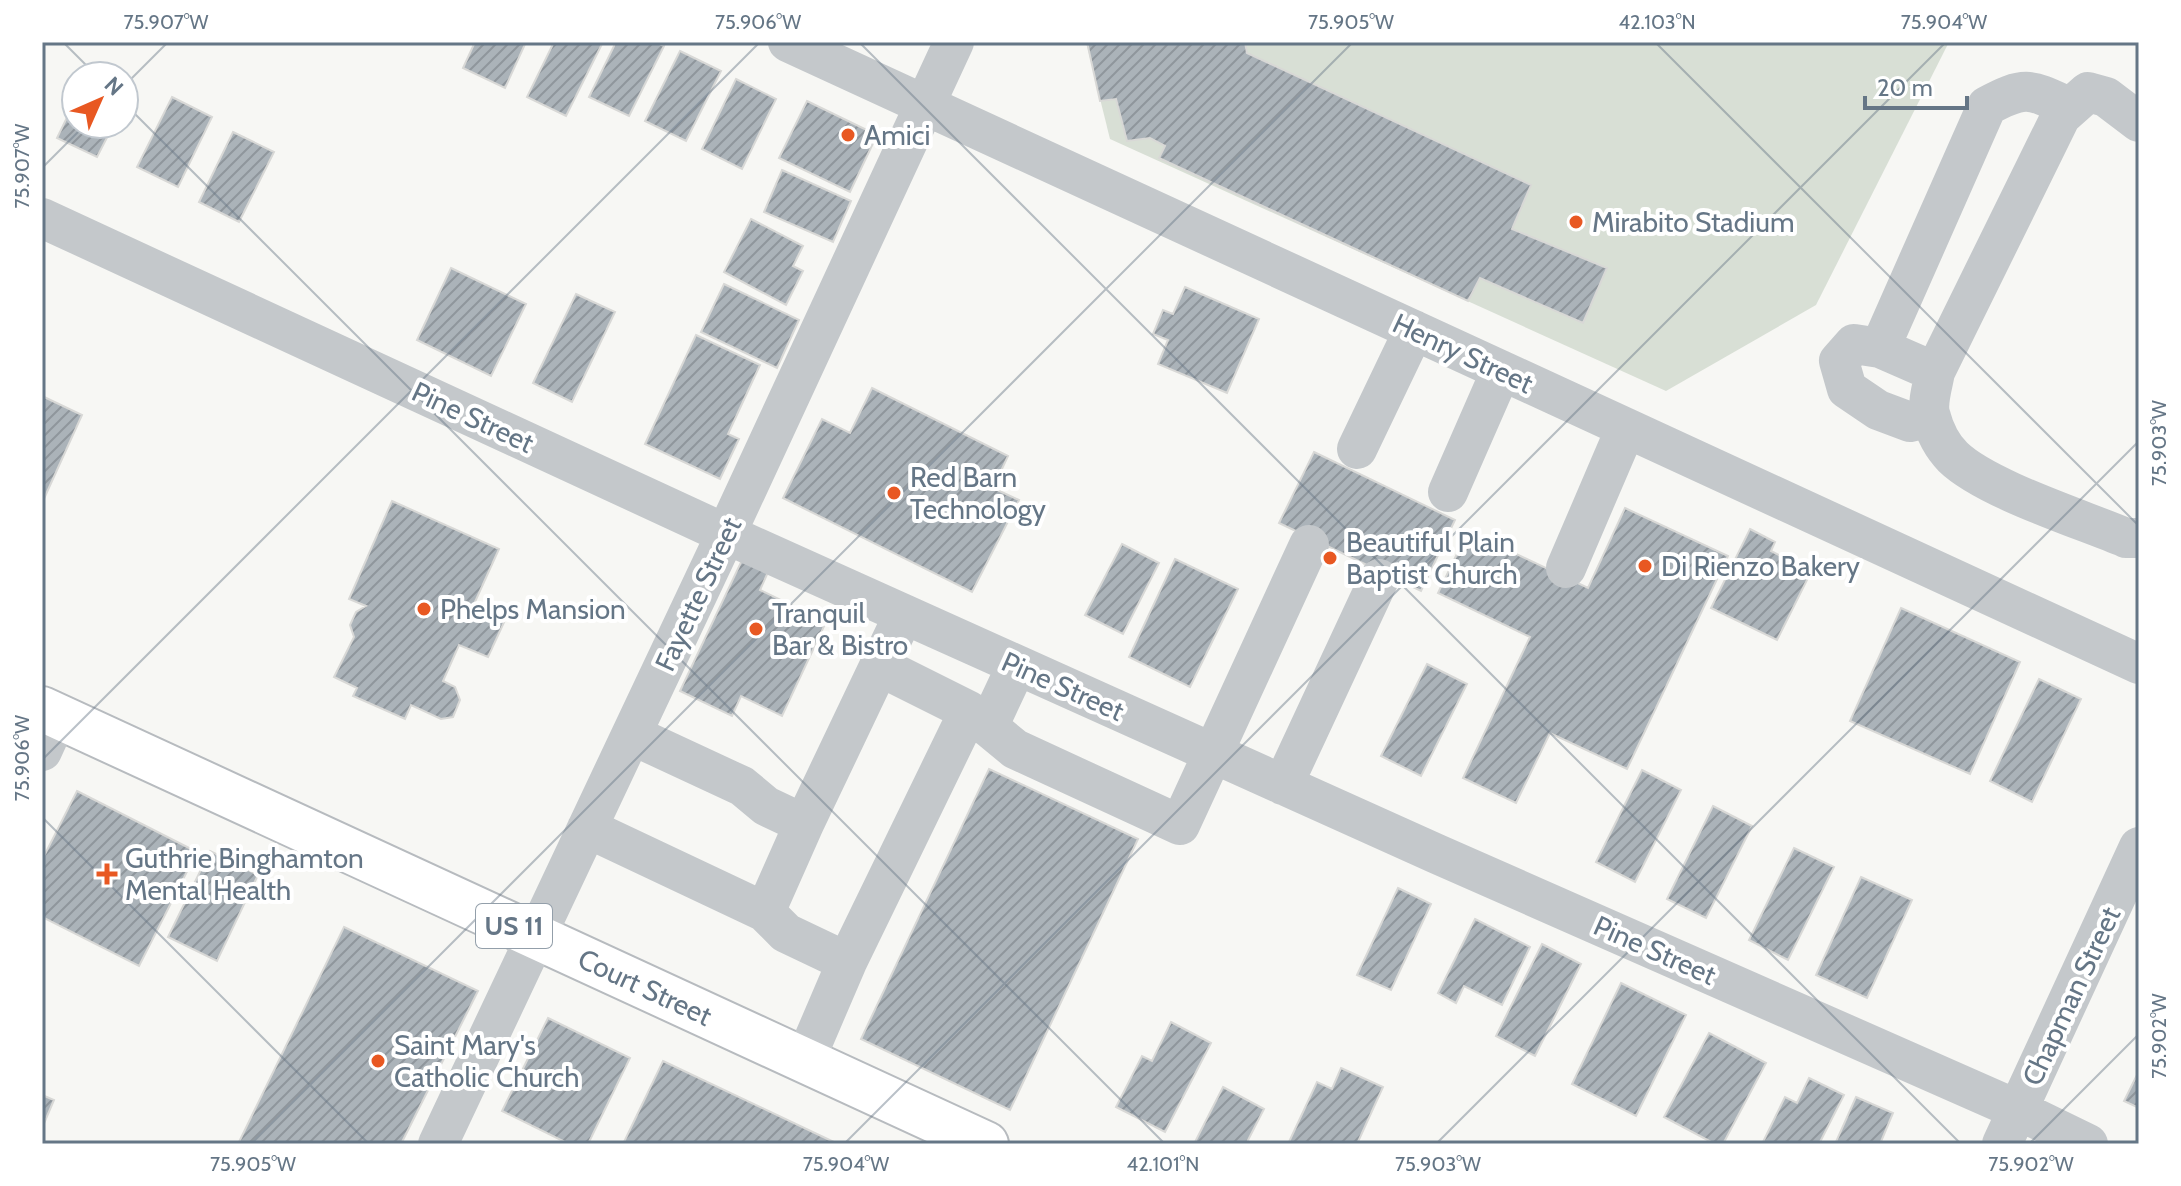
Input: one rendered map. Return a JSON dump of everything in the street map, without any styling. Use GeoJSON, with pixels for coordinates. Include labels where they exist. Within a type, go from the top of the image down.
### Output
{"type":"FeatureCollection","features":[{"type":"Feature","properties":{"kind":"main road","name":"Court Street"},"geometry":{"type":"LineString","coordinates":[[47,725],[536,936],[986,1144]]}},
{"type":"Feature","properties":{"kind":"street","name":"Henry Street"},"geometry":{"type":"LineString","coordinates":[[788,42],[2139,664]]}},
{"type":"Feature","properties":{"kind":"street","name":"Fayette Street"},"geometry":{"type":"LineString","coordinates":[[438,1144],[954,42]]}},
{"type":"Feature","properties":{"kind":"street"},"geometry":{"type":"LineString","coordinates":[[1880,348],[1987,106],[2015,91],[2041,94],[2069,107]]}},
{"type":"Feature","properties":{"kind":"street"},"geometry":{"type":"LineString","coordinates":[[2139,122],[2106,97],[2088,92],[2061,116],[1935,372],[1929,410],[1939,438],[1954,457],[1979,475],[2126,538],[2139,538]]}},
{"type":"Feature","properties":{"kind":"street","name":"Pine Street"},"geometry":{"type":"LineString","coordinates":[[42,218],[726,534],[1283,785],[2010,1127],[2088,1144]]}},
{"type":"Feature","properties":{"kind":"street"},"geometry":{"type":"LineString","coordinates":[[1357,449],[1414,330]]}},
{"type":"Feature","properties":{"kind":"street"},"geometry":{"type":"LineString","coordinates":[[1931,417],[1910,422],[1878,410],[1847,389],[1839,361],[1854,344],[1880,348],[1935,372]]}},
{"type":"Feature","properties":{"kind":"street"},"geometry":{"type":"LineString","coordinates":[[1448,492],[1501,371]]}},
{"type":"Feature","properties":{"kind":"street"},"geometry":{"type":"LineString","coordinates":[[1566,568],[1626,428]]}},
{"type":"Feature","properties":{"kind":"street"},"geometry":{"type":"LineString","coordinates":[[879,666],[979,719],[1015,749],[1180,825],[1309,545]]}},
{"type":"Feature","properties":{"kind":"street"},"geometry":{"type":"LineString","coordinates":[[1283,785],[1379,579]]}},
{"type":"Feature","properties":{"kind":"street"},"geometry":{"type":"LineString","coordinates":[[765,912],[904,614]]}},
{"type":"Feature","properties":{"kind":"street"},"geometry":{"type":"LineString","coordinates":[[805,1060],[847,962],[979,719],[1017,665]]}},
{"type":"Feature","properties":{"kind":"street"},"geometry":{"type":"LineString","coordinates":[[632,735],[742,786],[766,806],[804,824]]}},
{"type":"Feature","properties":{"kind":"street"},"geometry":{"type":"LineString","coordinates":[[587,828],[765,912],[786,933],[847,962]]}},
{"type":"Feature","properties":{"kind":"street","name":"Chapman Street"},"geometry":{"type":"LineString","coordinates":[[2010,1127],[2139,847]]}},
{"type":"Feature","properties":{"kind":"shaded area","name":"Mirabito Stadium"},"geometry":{"type":"Polygon","coordinates":[[[1086,42],[1949,42],[1816,305],[1666,391],[1110,139],[1086,42]]]}},
{"type":"Feature","properties":{"kind":"building"},"geometry":{"type":"Polygon","coordinates":[[[475,42],[526,42],[505,88],[463,68],[475,42]]]}},
{"type":"Feature","properties":{"kind":"building"},"geometry":{"type":"Polygon","coordinates":[[[554,42],[603,42],[566,116],[527,97],[554,42]]]}},
{"type":"Feature","properties":{"kind":"building"},"geometry":{"type":"Polygon","coordinates":[[[616,42],[655,42],[664,46],[629,116],[589,97],[616,42]]]}},
{"type":"Feature","properties":{"kind":"building"},"geometry":{"type":"Polygon","coordinates":[[[1087,42],[1245,42],[1247,53],[1531,185],[1512,229],[1607,268],[1583,323],[1480,278],[1468,301],[1159,158],[1165,146],[1150,138],[1127,141],[1116,99],[1100,101],[1087,42]]]}},
{"type":"Feature","properties":{"kind":"building"},"geometry":{"type":"Polygon","coordinates":[[[680,51],[721,71],[686,141],[645,121],[680,51]]]}},
{"type":"Feature","properties":{"kind":"building"},"geometry":{"type":"Polygon","coordinates":[[[736,79],[776,99],[742,169],[702,149],[736,79]]]}},
{"type":"Feature","properties":{"kind":"building"},"geometry":{"type":"Polygon","coordinates":[[[172,97],[212,117],[178,187],[137,167],[172,97]]]}},
{"type":"Feature","properties":{"kind":"building"},"geometry":{"type":"Polygon","coordinates":[[[807,101],[877,135],[850,192],[779,158],[807,101]]]}},
{"type":"Feature","properties":{"kind":"building"},"geometry":{"type":"Polygon","coordinates":[[[233,132],[274,152],[239,222],[199,202],[233,132]]]}},
{"type":"Feature","properties":{"kind":"building"},"geometry":{"type":"Polygon","coordinates":[[[61,140],[106,140],[97,157],[61,140]]]}},
{"type":"Feature","properties":{"kind":"building"},"geometry":{"type":"Polygon","coordinates":[[[782,170],[851,201],[833,242],[764,212],[782,170]]]}},
{"type":"Feature","properties":{"kind":"building"},"geometry":{"type":"Polygon","coordinates":[[[751,219],[803,246],[793,266],[803,271],[786,305],[724,272],[751,219]]]}},
{"type":"Feature","properties":{"kind":"building"},"geometry":{"type":"Polygon","coordinates":[[[451,268],[526,304],[491,376],[417,340],[451,268]]]}},
{"type":"Feature","properties":{"kind":"building"},"geometry":{"type":"Polygon","coordinates":[[[724,284],[799,320],[777,368],[701,332],[724,284]]]}},
{"type":"Feature","properties":{"kind":"building"},"geometry":{"type":"Polygon","coordinates":[[[1185,287],[1259,319],[1227,393],[1158,364],[1168,340],[1153,334],[1163,310],[1173,314],[1185,287]]]}},
{"type":"Feature","properties":{"kind":"building"},"geometry":{"type":"Polygon","coordinates":[[[576,294],[615,312],[572,402],[533,383],[576,294]]]}},
{"type":"Feature","properties":{"kind":"building"},"geometry":{"type":"Polygon","coordinates":[[[696,335],[760,365],[728,434],[739,439],[720,479],[645,444],[696,335]]]}},
{"type":"Feature","properties":{"kind":"building","name":"Red Barn Technology"},"geometry":{"type":"Polygon","coordinates":[[[872,388],[1008,456],[993,488],[1019,500],[972,592],[783,498],[822,419],[850,433],[872,388]]]}},
{"type":"Feature","properties":{"kind":"building"},"geometry":{"type":"Polygon","coordinates":[[[42,396],[82,415],[42,503],[42,396]]]}},
{"type":"Feature","properties":{"kind":"building"},"geometry":{"type":"Polygon","coordinates":[[[1314,452],[1455,520],[1421,591],[1279,523],[1314,452]]]}},
{"type":"Feature","properties":{"kind":"building","name":"Phelps Mansion"},"geometry":{"type":"Polygon","coordinates":[[[392,501],[499,549],[474,604],[506,618],[488,657],[459,645],[443,681],[455,687],[460,700],[453,717],[441,719],[411,705],[405,719],[353,696],[357,688],[334,677],[354,637],[350,625],[356,612],[366,606],[349,599],[392,501]]]}},
{"type":"Feature","properties":{"kind":"building"},"geometry":{"type":"Polygon","coordinates":[[[1625,508],[1728,556],[1627,769],[1550,733],[1516,803],[1463,778],[1530,637],[1438,593],[1468,531],[1588,588],[1625,508]]]}},
{"type":"Feature","properties":{"kind":"building"},"geometry":{"type":"Polygon","coordinates":[[[1750,529],[1775,542],[1771,551],[1811,572],[1777,640],[1711,608],[1750,529]]]}},
{"type":"Feature","properties":{"kind":"building"},"geometry":{"type":"Polygon","coordinates":[[[1122,544],[1159,563],[1123,634],[1085,615],[1122,544]]]}},
{"type":"Feature","properties":{"kind":"building"},"geometry":{"type":"Polygon","coordinates":[[[743,558],[769,570],[760,590],[826,622],[782,716],[741,696],[732,716],[680,691],[743,558]]]}},
{"type":"Feature","properties":{"kind":"building"},"geometry":{"type":"Polygon","coordinates":[[[1175,559],[1238,589],[1190,687],[1129,657],[1175,559]]]}},
{"type":"Feature","properties":{"kind":"building"},"geometry":{"type":"Polygon","coordinates":[[[1901,608],[2020,662],[1970,774],[1850,721],[1901,608]]]}},
{"type":"Feature","properties":{"kind":"building"},"geometry":{"type":"Polygon","coordinates":[[[1427,664],[1467,684],[1421,776],[1381,756],[1427,664]]]}},
{"type":"Feature","properties":{"kind":"building"},"geometry":{"type":"Polygon","coordinates":[[[2039,679],[2081,699],[2032,802],[1990,781],[2039,679]]]}},
{"type":"Feature","properties":{"kind":"building"},"geometry":{"type":"Polygon","coordinates":[[[989,769],[1138,839],[1010,1110],[861,1039],[989,769]]]}},
{"type":"Feature","properties":{"kind":"building"},"geometry":{"type":"Polygon","coordinates":[[[1642,770],[1681,790],[1635,882],[1596,862],[1642,770]]]}},
{"type":"Feature","properties":{"kind":"building"},"geometry":{"type":"Polygon","coordinates":[[[77,791],[197,852],[139,966],[42,917],[42,860],[77,791]]]}},
{"type":"Feature","properties":{"kind":"building"},"geometry":{"type":"Polygon","coordinates":[[[1713,806],[1752,826],[1706,918],[1667,899],[1713,806]]]}},
{"type":"Feature","properties":{"kind":"building"},"geometry":{"type":"Polygon","coordinates":[[[1794,848],[1834,867],[1788,960],[1749,940],[1794,848]]]}},
{"type":"Feature","properties":{"kind":"building"},"geometry":{"type":"Polygon","coordinates":[[[210,851],[258,875],[217,961],[168,937],[210,851]]]}},
{"type":"Feature","properties":{"kind":"building"},"geometry":{"type":"Polygon","coordinates":[[[1861,877],[1912,900],[1867,998],[1816,975],[1861,877]]]}},
{"type":"Feature","properties":{"kind":"building"},"geometry":{"type":"Polygon","coordinates":[[[1398,888],[1431,904],[1391,990],[1357,975],[1398,888]]]}},
{"type":"Feature","properties":{"kind":"building"},"geometry":{"type":"Polygon","coordinates":[[[1475,919],[1530,947],[1502,1005],[1464,986],[1456,1003],[1438,993],[1475,919]]]}},
{"type":"Feature","properties":{"kind":"building"},"geometry":{"type":"Polygon","coordinates":[[[344,927],[478,991],[401,1144],[238,1144],[344,927]]]}},
{"type":"Feature","properties":{"kind":"building"},"geometry":{"type":"Polygon","coordinates":[[[1542,944],[1581,964],[1535,1056],[1496,1036],[1542,944]]]}},
{"type":"Feature","properties":{"kind":"building"},"geometry":{"type":"Polygon","coordinates":[[[1621,983],[1686,1015],[1636,1116],[1572,1084],[1621,983]]]}},
{"type":"Feature","properties":{"kind":"building"},"geometry":{"type":"Polygon","coordinates":[[[548,1018],[630,1058],[588,1144],[569,1144],[502,1111],[548,1018]]]}},
{"type":"Feature","properties":{"kind":"building"},"geometry":{"type":"Polygon","coordinates":[[[1171,1022],[1211,1043],[1165,1132],[1116,1107],[1142,1056],[1152,1061],[1171,1022]]]}},
{"type":"Feature","properties":{"kind":"building"},"geometry":{"type":"Polygon","coordinates":[[[1709,1033],[1766,1063],[1723,1144],[1715,1144],[1664,1117],[1709,1033]]]}},
{"type":"Feature","properties":{"kind":"building"},"geometry":{"type":"Polygon","coordinates":[[[663,1061],[838,1144],[623,1144],[663,1061]]]}},
{"type":"Feature","properties":{"kind":"building"},"geometry":{"type":"Polygon","coordinates":[[[1341,1068],[1383,1087],[1357,1144],[1288,1144],[1317,1082],[1332,1089],[1341,1068]]]}},
{"type":"Feature","properties":{"kind":"building"},"geometry":{"type":"Polygon","coordinates":[[[2139,1071],[2139,1108],[2124,1101],[2139,1071]]]}},
{"type":"Feature","properties":{"kind":"building"},"geometry":{"type":"Polygon","coordinates":[[[1809,1078],[1844,1095],[1819,1144],[1762,1144],[1785,1097],[1797,1103],[1809,1078]]]}},
{"type":"Feature","properties":{"kind":"building"},"geometry":{"type":"Polygon","coordinates":[[[1223,1087],[1264,1109],[1246,1144],[1194,1144],[1223,1087]]]}},
{"type":"Feature","properties":{"kind":"building"},"geometry":{"type":"Polygon","coordinates":[[[42,1095],[54,1100],[42,1128],[42,1095]]]}},
{"type":"Feature","properties":{"kind":"building"},"geometry":{"type":"Polygon","coordinates":[[[1856,1097],[1893,1113],[1880,1144],[1835,1144],[1856,1097]]]}},
{"type":"Feature","properties":{"kind":"place","name":"Amici"},"geometry":{"type":"Point","coordinates":[848,135]}},
{"type":"Feature","properties":{"kind":"place","name":"Mirabito Stadium"},"geometry":{"type":"Point","coordinates":[1576,222]}},
{"type":"Feature","properties":{"kind":"place","name":"Red Barn Technology"},"geometry":{"type":"Point","coordinates":[894,493]}},
{"type":"Feature","properties":{"kind":"place","name":"Beautiful Plain Baptist Church"},"geometry":{"type":"Point","coordinates":[1330,558]}},
{"type":"Feature","properties":{"kind":"place","name":"Di Rienzo Bakery"},"geometry":{"type":"Point","coordinates":[1645,566]}},
{"type":"Feature","properties":{"kind":"place","name":"Phelps Mansion"},"geometry":{"type":"Point","coordinates":[424,609]}},
{"type":"Feature","properties":{"kind":"place","name":"Tranquil Bar & Bistro"},"geometry":{"type":"Point","coordinates":[756,629]}},
{"type":"Feature","properties":{"kind":"place","name":"Guthrie Binghamton Mental Health"},"geometry":{"type":"Point","coordinates":[107,874]}},
{"type":"Feature","properties":{"kind":"place","name":"Saint Mary's Catholic Church"},"geometry":{"type":"Point","coordinates":[378,1061]}}]}
